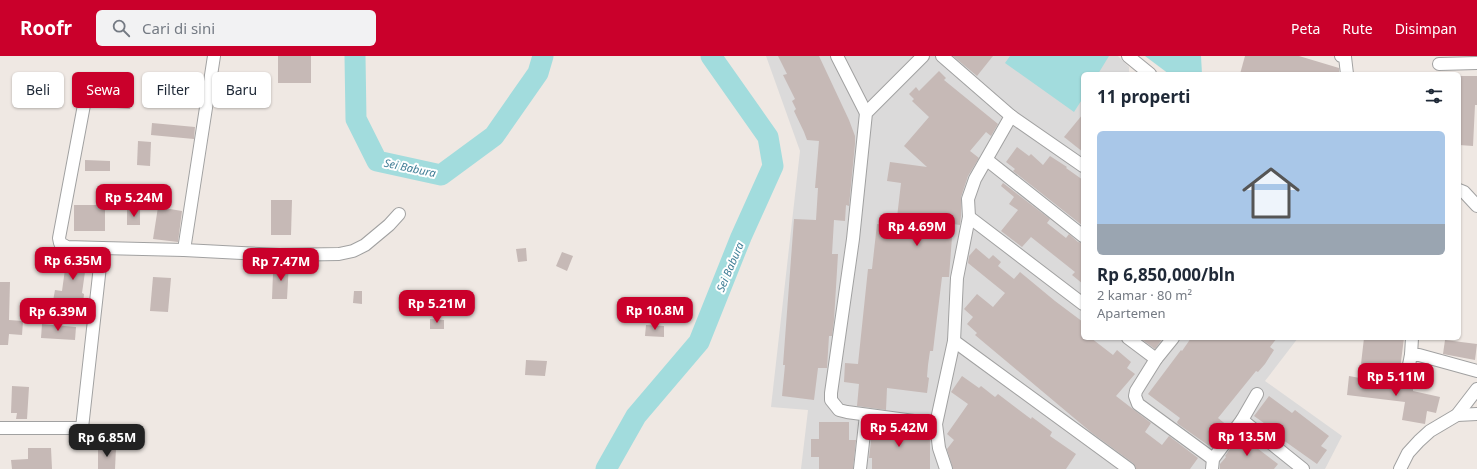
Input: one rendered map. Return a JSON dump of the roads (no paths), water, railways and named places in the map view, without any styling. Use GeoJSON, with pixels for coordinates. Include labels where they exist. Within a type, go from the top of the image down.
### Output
{"type":"FeatureCollection","features":[{"type":"Feature","properties":{"kind":"street"},"geometry":{"type":"LineString","coordinates":[[184,250],[214,56]]}},
{"type":"Feature","properties":{"kind":"street"},"geometry":{"type":"LineString","coordinates":[[837,56],[866,112],[853,239],[831,400],[839,410],[936,424]]}},
{"type":"Feature","properties":{"kind":"street"},"geometry":{"type":"LineString","coordinates":[[866,112],[923,56]]}},
{"type":"Feature","properties":{"kind":"street"},"geometry":{"type":"LineString","coordinates":[[942,56],[1011,116],[1081,165]]}},
{"type":"Feature","properties":{"kind":"street"},"geometry":{"type":"LineString","coordinates":[[1128,56],[1148,72]]}},
{"type":"Feature","properties":{"kind":"street"},"geometry":{"type":"LineString","coordinates":[[1341,56],[1345,57],[1348,72]]}},
{"type":"Feature","properties":{"kind":"street"},"geometry":{"type":"LineString","coordinates":[[1439,64],[1477,63]]}},
{"type":"Feature","properties":{"kind":"street"},"geometry":{"type":"LineString","coordinates":[[83,108],[59,238],[60,243],[67,247],[184,250],[279,255],[339,254],[353,251],[365,246],[399,214]]}},
{"type":"Feature","properties":{"kind":"street"},"geometry":{"type":"LineString","coordinates":[[946,469],[939,448],[936,424],[954,341],[957,278],[969,217],[968,200],[975,178],[987,160],[1011,116]]}},
{"type":"Feature","properties":{"kind":"street"},"geometry":{"type":"LineString","coordinates":[[987,160],[1081,234]]}},
{"type":"Feature","properties":{"kind":"street"},"geometry":{"type":"LineString","coordinates":[[1461,191],[1477,206]]}},
{"type":"Feature","properties":{"kind":"street"},"geometry":{"type":"LineString","coordinates":[[969,217],[1081,302]]}},
{"type":"Feature","properties":{"kind":"street"},"geometry":{"type":"LineString","coordinates":[[0,428],[82,428],[102,248]]}},
{"type":"Feature","properties":{"kind":"street"},"geometry":{"type":"LineString","coordinates":[[1131,340],[1156,359]]}},
{"type":"Feature","properties":{"kind":"street"},"geometry":{"type":"LineString","coordinates":[[1171,340],[1156,359],[1136,391],[1136,401],[1212,464],[1258,394]]}},
{"type":"Feature","properties":{"kind":"street"},"geometry":{"type":"LineString","coordinates":[[1366,370],[1400,377],[1404,376],[1411,355],[1412,340]]}},
{"type":"Feature","properties":{"kind":"street"},"geometry":{"type":"LineString","coordinates":[[954,341],[1129,469]]}},
{"type":"Feature","properties":{"kind":"street"},"geometry":{"type":"LineString","coordinates":[[1411,355],[1419,355],[1477,371]]}},
{"type":"Feature","properties":{"kind":"street"},"geometry":{"type":"LineString","coordinates":[[1400,469],[1408,453],[1419,441],[1430,431],[1457,415],[1477,389]]}},
{"type":"Feature","properties":{"kind":"street"},"geometry":{"type":"LineString","coordinates":[[1457,415],[1477,414]]}},
{"type":"Feature","properties":{"kind":"street"},"geometry":{"type":"LineString","coordinates":[[860,469],[866,415]]}},
{"type":"Feature","properties":{"kind":"street"},"geometry":{"type":"LineString","coordinates":[[1242,420],[1303,469]]}},
{"type":"Feature","properties":{"kind":"lane"},"geometry":{"type":"LineString","coordinates":[[82,428],[125,431]]}},
{"type":"Feature","properties":{"kind":"water"},"geometry":{"type":"Polygon","coordinates":[[[1010,56],[1109,56],[1099,72],[1081,72],[1081,101],[1074,112],[1005,63],[1010,56]]]}},
{"type":"Feature","properties":{"kind":"water"},"geometry":{"type":"Polygon","coordinates":[[[1145,56],[1201,56],[1202,72],[1166,72],[1145,56]]]}},
{"type":"Feature","properties":{"kind":"waterway","name":"Sei Babura"},"geometry":{"type":"LineString","coordinates":[[355,56],[356,119],[377,161],[441,175],[494,136],[538,73],[543,56]]}},
{"type":"Feature","properties":{"kind":"waterway","name":"Sei Babura"},"geometry":{"type":"LineString","coordinates":[[606,469],[636,416],[699,342],[741,237],[773,166],[768,137],[711,56]]}}]}
